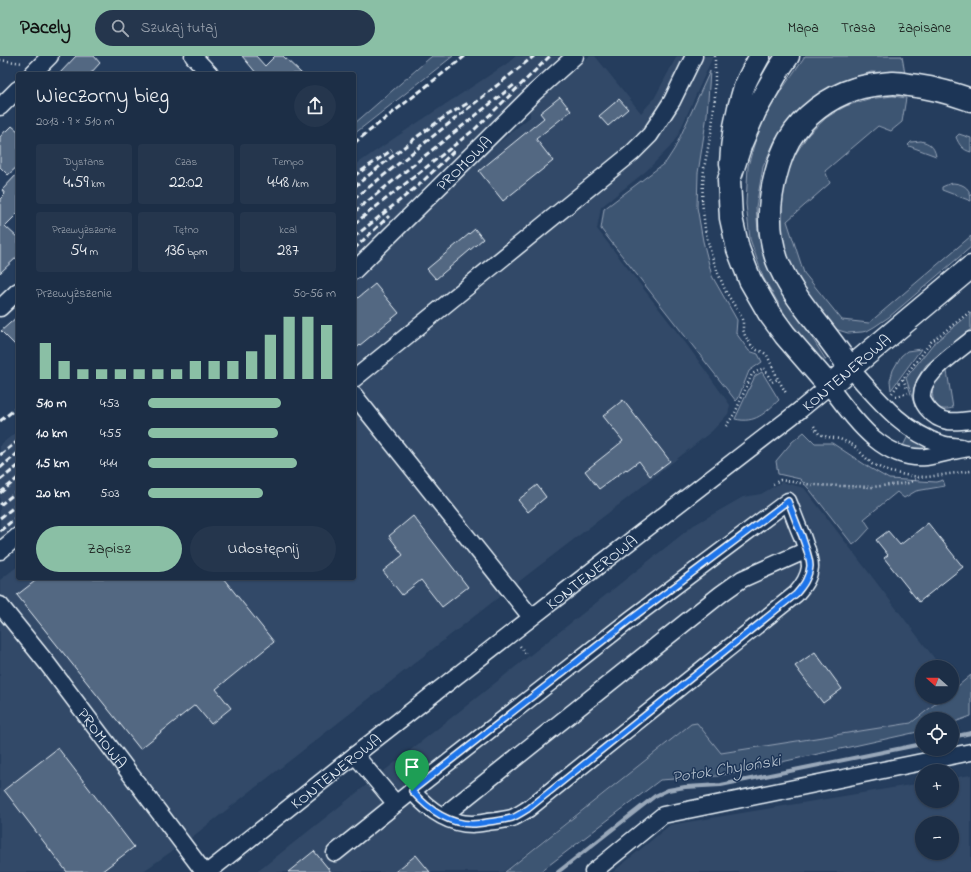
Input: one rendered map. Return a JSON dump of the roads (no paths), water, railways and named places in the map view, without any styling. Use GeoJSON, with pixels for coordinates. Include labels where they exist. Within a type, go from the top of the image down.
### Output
{"type":"FeatureCollection","features":[{"type":"Feature","properties":{"kind":"highway"},"geometry":{"type":"LineString","coordinates":[[784,62],[755,111],[729,180],[731,218],[738,249],[750,280],[769,313],[785,335],[829,386]]}},
{"type":"Feature","properties":{"kind":"highway"},"geometry":{"type":"LineString","coordinates":[[850,368],[806,310],[787,281],[777,260],[770,236],[769,215],[771,190],[780,159],[790,139],[804,120],[820,107],[838,96],[855,89],[872,85],[895,83],[944,91],[971,100]]}},
{"type":"Feature","properties":{"kind":"highway","name":"KONTENEROWA"},"geometry":{"type":"LineString","coordinates":[[829,386],[971,267]]}},
{"type":"Feature","properties":{"kind":"main road"},"geometry":{"type":"LineString","coordinates":[[729,180],[731,139],[736,112],[744,89],[757,61]]}},
{"type":"Feature","properties":{"kind":"street"},"geometry":{"type":"LineString","coordinates":[[30,69],[50,56]]}},
{"type":"Feature","properties":{"kind":"street"},"geometry":{"type":"LineString","coordinates":[[193,56],[208,72]]}},
{"type":"Feature","properties":{"kind":"street","name":"PROMOWA"},"geometry":{"type":"LineString","coordinates":[[356,269],[534,93],[575,56]]}},
{"type":"Feature","properties":{"kind":"street"},"geometry":{"type":"LineString","coordinates":[[356,377],[632,153],[650,135],[672,101],[694,56]]}},
{"type":"Feature","properties":{"kind":"street"},"geometry":{"type":"LineString","coordinates":[[0,107],[16,91]]}},
{"type":"Feature","properties":{"kind":"street"},"geometry":{"type":"LineString","coordinates":[[0,308],[16,293]]}},
{"type":"Feature","properties":{"kind":"street"},"geometry":{"type":"LineString","coordinates":[[971,340],[935,369],[927,378],[923,387],[922,397],[925,406],[929,411],[941,420],[948,422],[971,420]]}},
{"type":"Feature","properties":{"kind":"street"},"geometry":{"type":"LineString","coordinates":[[850,368],[881,402],[900,420],[926,437],[942,444],[968,448]]}},
{"type":"Feature","properties":{"kind":"street"},"geometry":{"type":"LineString","coordinates":[[829,386],[857,422],[872,437],[900,454],[913,457],[926,457],[968,448]]}},
{"type":"Feature","properties":{"kind":"street","name":"KONTENEROWA"},"geometry":{"type":"LineString","coordinates":[[208,872],[355,755],[829,386]]}},
{"type":"Feature","properties":{"kind":"street"},"geometry":{"type":"LineString","coordinates":[[356,398],[531,618]]}},
{"type":"Feature","properties":{"kind":"street"},"geometry":{"type":"LineString","coordinates":[[335,853],[412,791],[631,619],[788,501],[807,550],[810,565],[805,584],[796,594],[528,809],[513,818],[471,824],[456,821],[430,809],[412,791]]}},
{"type":"Feature","properties":{"kind":"street"},"geometry":{"type":"LineString","coordinates":[[0,551],[16,538]]}},
{"type":"Feature","properties":{"kind":"street"},"geometry":{"type":"LineString","coordinates":[[443,816],[721,594],[742,579],[807,550]]}},
{"type":"Feature","properties":{"kind":"street","name":"PROMOWA"},"geometry":{"type":"LineString","coordinates":[[0,605],[46,662],[204,872]]}},
{"type":"Feature","properties":{"kind":"street"},"geometry":{"type":"LineString","coordinates":[[593,872],[663,815],[971,752]]}},
{"type":"Feature","properties":{"kind":"street"},"geometry":{"type":"LineString","coordinates":[[355,755],[396,804]]}},
{"type":"Feature","properties":{"kind":"waterway","name":"Potok Chyloński"},"geometry":{"type":"LineString","coordinates":[[959,736],[971,733]]}},
{"type":"Feature","properties":{"kind":"waterway","name":"Potok Chyloński"},"geometry":{"type":"LineString","coordinates":[[558,872],[655,796],[668,790],[685,787],[721,785],[915,745]]}},
{"type":"Feature","properties":{"kind":"railway"},"geometry":{"type":"LineString","coordinates":[[356,141],[465,56]]}},
{"type":"Feature","properties":{"kind":"railway"},"geometry":{"type":"LineString","coordinates":[[356,197],[534,56]]}},
{"type":"Feature","properties":{"kind":"railway"},"geometry":{"type":"LineString","coordinates":[[356,222],[475,129],[550,56]]}},
{"type":"Feature","properties":{"kind":"railway"},"geometry":{"type":"LineString","coordinates":[[356,210],[514,85]]}},
{"type":"Feature","properties":{"kind":"railway"},"geometry":{"type":"LineString","coordinates":[[356,185],[418,136],[446,116],[470,102]]}},
{"type":"Feature","properties":{"kind":"railway"},"geometry":{"type":"LineString","coordinates":[[356,175],[392,150]]}},
{"type":"Feature","properties":{"kind":"railway"},"geometry":{"type":"LineString","coordinates":[[356,235],[419,185],[454,151]]}},
{"type":"Feature","properties":{"kind":"railway"},"geometry":{"type":"LineString","coordinates":[[356,247],[389,216]]}},
{"type":"Feature","properties":{"kind":"railway"},"geometry":{"type":"LineString","coordinates":[[0,421],[16,409]]}},
{"type":"Feature","properties":{"kind":"railway"},"geometry":{"type":"LineString","coordinates":[[0,455],[16,443]]}},
{"type":"Feature","properties":{"kind":"railway"},"geometry":{"type":"LineString","coordinates":[[0,468],[16,455]]}},
{"type":"Feature","properties":{"kind":"railway"},"geometry":{"type":"LineString","coordinates":[[0,480],[16,468]]}},
{"type":"Feature","properties":{"kind":"railway"},"geometry":{"type":"LineString","coordinates":[[0,493],[16,480]]}},
{"type":"Feature","properties":{"kind":"railway"},"geometry":{"type":"LineString","coordinates":[[0,505],[16,493]]}},
{"type":"Feature","properties":{"kind":"railway"},"geometry":{"type":"LineString","coordinates":[[0,518],[16,506]]}},
{"type":"Feature","properties":{"kind":"railway"},"geometry":{"type":"LineString","coordinates":[[0,531],[16,518]]}}]}
